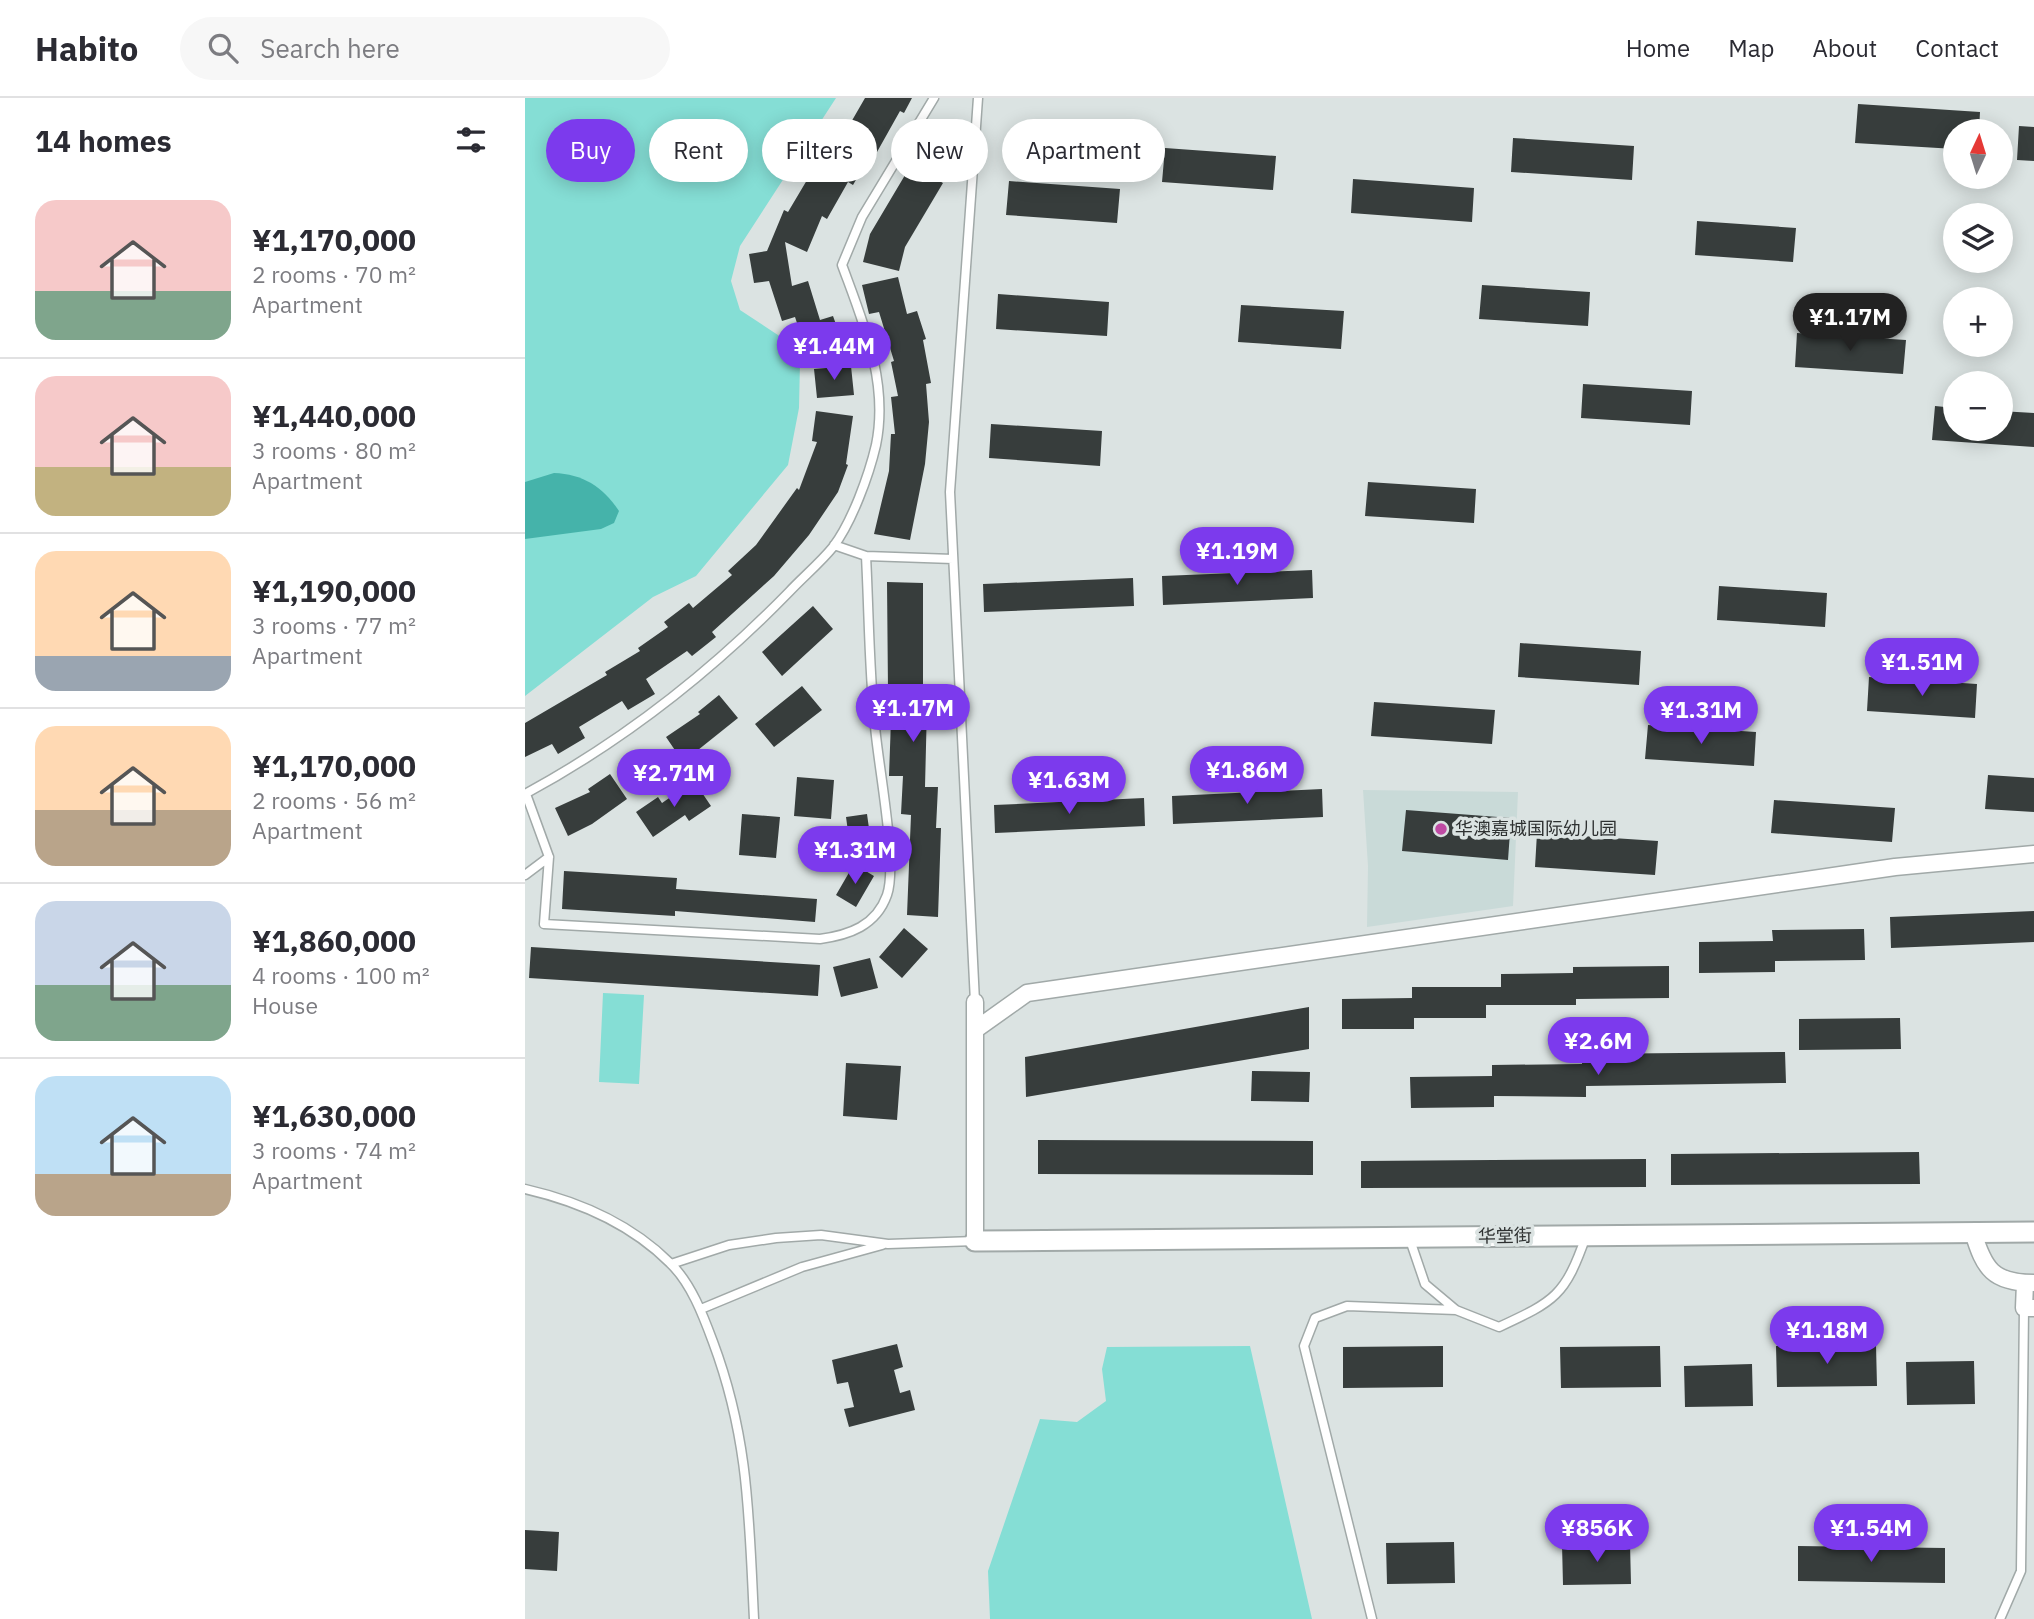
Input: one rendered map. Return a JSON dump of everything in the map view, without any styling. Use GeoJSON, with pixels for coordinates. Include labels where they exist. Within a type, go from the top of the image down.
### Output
{"type":"FeatureCollection","features":[{"type":"Feature","properties":{"kind":"street"},"geometry":{"type":"LineString","coordinates":[[975,1030],[1027,993],[1895,867],[2034,854]]}},
{"type":"Feature","properties":{"kind":"street"},"geometry":{"type":"LineString","coordinates":[[975,1002],[975,1241]]}},
{"type":"Feature","properties":{"kind":"street"},"geometry":{"type":"LineString","coordinates":[[1973,1232],[1983,1263],[2009,1283],[2029,1283],[2029,1308]]}},
{"type":"Feature","properties":{"kind":"street","name":"华堂街"},"geometry":{"type":"LineString","coordinates":[[975,1241],[2034,1232]]}},
{"type":"Feature","properties":{"kind":"lane"},"geometry":{"type":"LineString","coordinates":[[866,556],[874,724],[892,871],[887,896],[872,919],[848,936],[820,939],[544,924],[549,857],[526,794],[602,750],[698,678],[765,617],[834,545],[861,492],[876,443],[878,390],[870,338],[842,265],[862,216],[934,98]]}},
{"type":"Feature","properties":{"kind":"lane"},"geometry":{"type":"LineString","coordinates":[[975,1002],[950,492],[978,98]]}},
{"type":"Feature","properties":{"kind":"lane"},"geometry":{"type":"LineString","coordinates":[[834,545],[866,556],[953,559]]}},
{"type":"Feature","properties":{"kind":"lane"},"geometry":{"type":"LineString","coordinates":[[525,875],[549,857]]}},
{"type":"Feature","properties":{"kind":"lane"},"geometry":{"type":"LineString","coordinates":[[525,1189],[566,1199],[626,1229],[671,1264],[701,1309],[731,1390],[747,1471],[754,1619]]}},
{"type":"Feature","properties":{"kind":"lane"},"geometry":{"type":"LineString","coordinates":[[671,1264],[729,1245],[776,1238],[821,1236],[888,1244],[975,1241]]}},
{"type":"Feature","properties":{"kind":"lane"},"geometry":{"type":"LineString","coordinates":[[1409,1237],[1425,1284],[1456,1310],[1499,1327],[1546,1306],[1573,1274],[1586,1236]]}},
{"type":"Feature","properties":{"kind":"lane"},"geometry":{"type":"LineString","coordinates":[[701,1309],[802,1267],[888,1244]]}},
{"type":"Feature","properties":{"kind":"lane"},"geometry":{"type":"LineString","coordinates":[[1372,1619],[1304,1346],[1315,1318],[1347,1306],[1456,1310]]}},
{"type":"Feature","properties":{"kind":"lane"},"geometry":{"type":"LineString","coordinates":[[2000,1619],[2021,1571],[2029,1308]]}},
{"type":"Feature","properties":{"kind":"shaded area"},"geometry":{"type":"Polygon","coordinates":[[[525,98],[836,98],[822,119],[762,119],[762,182],[782,182],[740,246],[731,281],[740,310],[790,343],[800,363],[799,408],[788,465],[696,576],[653,597],[525,696],[525,98]]]}},
{"type":"Feature","properties":{"kind":"shaded area"},"geometry":{"type":"Polygon","coordinates":[[[554,473],[583,479],[599,489],[619,511],[614,523],[601,529],[525,539],[525,482],[554,473]]]}},
{"type":"Feature","properties":{"kind":"shaded area","name":"华澳嘉城国际幼儿园"},"geometry":{"type":"Polygon","coordinates":[[[1363,790],[1518,792],[1513,906],[1367,927],[1368,866],[1363,790]]]}},
{"type":"Feature","properties":{"kind":"shaded area"},"geometry":{"type":"Polygon","coordinates":[[[603,993],[644,995],[639,1084],[599,1082],[603,993]]]}},
{"type":"Feature","properties":{"kind":"shaded area"},"geometry":{"type":"Polygon","coordinates":[[[1250,1346],[1312,1619],[990,1619],[988,1571],[1040,1419],[1077,1422],[1106,1401],[1102,1369],[1107,1347],[1250,1346]]]}},
{"type":"Feature","properties":{"kind":"building"},"geometry":{"type":"Polygon","coordinates":[[[865,98],[912,98],[904,113],[900,111],[896,119],[891,119],[891,127],[877,152],[877,119],[853,119],[865,98]]]}},
{"type":"Feature","properties":{"kind":"building"},"geometry":{"type":"Polygon","coordinates":[[[1858,104],[1980,112],[1980,119],[1943,119],[1943,148],[1855,143],[1858,104]]]}},
{"type":"Feature","properties":{"kind":"building"},"geometry":{"type":"Polygon","coordinates":[[[2019,126],[2034,127],[2034,161],[2017,160],[2019,126]]]}},
{"type":"Feature","properties":{"kind":"building"},"geometry":{"type":"Polygon","coordinates":[[[1513,138],[1634,146],[1632,180],[1511,172],[1513,138]]]}},
{"type":"Feature","properties":{"kind":"building"},"geometry":{"type":"Polygon","coordinates":[[[1165,148],[1276,156],[1273,190],[1162,182],[1165,182],[1165,148]]]}},
{"type":"Feature","properties":{"kind":"building"},"geometry":{"type":"Polygon","coordinates":[[[1353,179],[1474,188],[1472,222],[1351,213],[1353,179]]]}},
{"type":"Feature","properties":{"kind":"building"},"geometry":{"type":"Polygon","coordinates":[[[806,182],[848,182],[827,219],[822,216],[807,252],[785,242],[792,286],[808,281],[820,320],[833,316],[843,344],[808,356],[795,317],[782,321],[769,281],[754,283],[749,254],[767,251],[784,210],[788,212],[806,182]]]}},
{"type":"Feature","properties":{"kind":"building"},"geometry":{"type":"Polygon","coordinates":[[[901,182],[943,183],[905,247],[899,271],[863,262],[870,234],[901,182]]]}},
{"type":"Feature","properties":{"kind":"building"},"geometry":{"type":"Polygon","coordinates":[[[1009,182],[1120,189],[1117,223],[1006,215],[1009,182]]]}},
{"type":"Feature","properties":{"kind":"building"},"geometry":{"type":"Polygon","coordinates":[[[1697,221],[1796,228],[1793,262],[1695,255],[1697,221]]]}},
{"type":"Feature","properties":{"kind":"building"},"geometry":{"type":"Polygon","coordinates":[[[898,277],[907,314],[917,311],[926,339],[923,340],[931,383],[926,384],[929,422],[925,464],[910,540],[874,534],[889,471],[891,434],[895,434],[891,397],[898,396],[891,362],[894,361],[879,312],[869,314],[862,285],[898,277]]]}},
{"type":"Feature","properties":{"kind":"building"},"geometry":{"type":"Polygon","coordinates":[[[1482,285],[1590,292],[1588,326],[1479,319],[1482,285]]]}},
{"type":"Feature","properties":{"kind":"building"},"geometry":{"type":"Polygon","coordinates":[[[998,294],[1109,302],[1107,336],[996,329],[998,294]]]}},
{"type":"Feature","properties":{"kind":"building"},"geometry":{"type":"Polygon","coordinates":[[[1241,305],[1344,311],[1341,349],[1238,342],[1241,305]]]}},
{"type":"Feature","properties":{"kind":"building"},"geometry":{"type":"Polygon","coordinates":[[[1797,333],[1906,340],[1903,374],[1795,367],[1797,333]]]}},
{"type":"Feature","properties":{"kind":"building"},"geometry":{"type":"Polygon","coordinates":[[[851,366],[854,395],[817,398],[814,369],[851,366]]]}},
{"type":"Feature","properties":{"kind":"building"},"geometry":{"type":"Polygon","coordinates":[[[1583,384],[1692,391],[1690,425],[1581,418],[1583,384]]]}},
{"type":"Feature","properties":{"kind":"building"},"geometry":{"type":"Polygon","coordinates":[[[1935,406],[1943,407],[1943,441],[1932,440],[1935,406]]]}},
{"type":"Feature","properties":{"kind":"building"},"geometry":{"type":"Polygon","coordinates":[[[816,411],[853,416],[848,465],[838,492],[809,535],[774,576],[712,632],[716,637],[692,656],[687,651],[646,679],[655,694],[628,710],[622,701],[579,727],[585,738],[558,754],[552,744],[525,757],[525,723],[607,675],[605,672],[640,651],[638,648],[668,627],[664,622],[689,603],[693,608],[732,575],[728,571],[756,545],[797,488],[799,490],[817,442],[812,441],[816,411]]]}},
{"type":"Feature","properties":{"kind":"building"},"geometry":{"type":"Polygon","coordinates":[[[2013,412],[2034,413],[2034,447],[1947,441],[2013,441],[2013,412]]]}},
{"type":"Feature","properties":{"kind":"building"},"geometry":{"type":"Polygon","coordinates":[[[991,424],[1102,431],[1100,466],[989,458],[991,424]]]}},
{"type":"Feature","properties":{"kind":"building"},"geometry":{"type":"Polygon","coordinates":[[[1368,482],[1476,489],[1474,523],[1365,516],[1368,482]]]}},
{"type":"Feature","properties":{"kind":"building"},"geometry":{"type":"Polygon","coordinates":[[[1312,570],[1313,598],[1163,605],[1162,576],[1312,570]]]}},
{"type":"Feature","properties":{"kind":"building"},"geometry":{"type":"Polygon","coordinates":[[[1133,578],[1134,606],[984,612],[983,584],[1133,578]]]}},
{"type":"Feature","properties":{"kind":"building"},"geometry":{"type":"Polygon","coordinates":[[[887,582],[923,583],[923,706],[927,706],[925,787],[938,787],[936,828],[941,828],[938,917],[907,915],[911,815],[901,814],[903,776],[889,776],[892,691],[888,691],[887,582]]]}},
{"type":"Feature","properties":{"kind":"building"},"geometry":{"type":"Polygon","coordinates":[[[1719,586],[1827,593],[1825,627],[1717,620],[1719,586]]]}},
{"type":"Feature","properties":{"kind":"building"},"geometry":{"type":"Polygon","coordinates":[[[813,606],[833,629],[782,676],[762,652],[813,606]]]}},
{"type":"Feature","properties":{"kind":"building"},"geometry":{"type":"Polygon","coordinates":[[[1520,643],[1641,651],[1639,685],[1518,677],[1520,643]]]}},
{"type":"Feature","properties":{"kind":"building"},"geometry":{"type":"Polygon","coordinates":[[[1869,677],[1977,684],[1975,718],[1867,711],[1869,677]]]}},
{"type":"Feature","properties":{"kind":"building"},"geometry":{"type":"Polygon","coordinates":[[[802,686],[822,710],[774,747],[755,724],[802,686]]]}},
{"type":"Feature","properties":{"kind":"building"},"geometry":{"type":"Polygon","coordinates":[[[719,695],[738,718],[683,762],[666,737],[700,714],[698,712],[719,695]]]}},
{"type":"Feature","properties":{"kind":"building"},"geometry":{"type":"Polygon","coordinates":[[[1374,702],[1495,710],[1492,744],[1371,736],[1374,702]]]}},
{"type":"Feature","properties":{"kind":"building"},"geometry":{"type":"Polygon","coordinates":[[[1648,725],[1756,732],[1754,766],[1645,759],[1648,725]]]}},
{"type":"Feature","properties":{"kind":"building"},"geometry":{"type":"Polygon","coordinates":[[[610,774],[627,799],[592,824],[568,836],[555,808],[590,792],[588,789],[610,774]]]}},
{"type":"Feature","properties":{"kind":"building"},"geometry":{"type":"Polygon","coordinates":[[[1988,775],[2034,778],[2034,812],[1985,809],[1988,775]]]}},
{"type":"Feature","properties":{"kind":"building"},"geometry":{"type":"Polygon","coordinates":[[[797,777],[834,780],[831,819],[794,816],[797,777]]]}},
{"type":"Feature","properties":{"kind":"building"},"geometry":{"type":"Polygon","coordinates":[[[694,781],[711,806],[689,821],[685,815],[653,837],[636,812],[658,797],[662,803],[694,781]]]}},
{"type":"Feature","properties":{"kind":"building"},"geometry":{"type":"Polygon","coordinates":[[[1322,789],[1323,817],[1173,824],[1172,796],[1322,789]]]}},
{"type":"Feature","properties":{"kind":"building"},"geometry":{"type":"Polygon","coordinates":[[[1144,798],[1145,826],[995,833],[994,805],[1144,798]]]}},
{"type":"Feature","properties":{"kind":"building"},"geometry":{"type":"Polygon","coordinates":[[[1774,800],[1895,808],[1892,842],[1771,833],[1774,800]]]}},
{"type":"Feature","properties":{"kind":"building"},"geometry":{"type":"Polygon","coordinates":[[[1406,810],[1511,818],[1508,860],[1402,851],[1406,810]]]}},
{"type":"Feature","properties":{"kind":"building"},"geometry":{"type":"Polygon","coordinates":[[[742,814],[780,817],[776,858],[739,855],[742,814]]]}},
{"type":"Feature","properties":{"kind":"building"},"geometry":{"type":"Polygon","coordinates":[[[867,814],[872,850],[851,853],[846,817],[867,814]]]}},
{"type":"Feature","properties":{"kind":"building"},"geometry":{"type":"Polygon","coordinates":[[[1537,833],[1658,841],[1655,875],[1535,867],[1537,833]]]}},
{"type":"Feature","properties":{"kind":"building"},"geometry":{"type":"Polygon","coordinates":[[[854,864],[874,876],[856,907],[836,895],[854,864]]]}},
{"type":"Feature","properties":{"kind":"building"},"geometry":{"type":"Polygon","coordinates":[[[564,871],[677,878],[676,889],[817,899],[815,922],[675,911],[675,916],[562,909],[564,871]]]}},
{"type":"Feature","properties":{"kind":"building"},"geometry":{"type":"Polygon","coordinates":[[[2034,911],[2034,942],[1891,948],[1890,917],[2034,911]]]}},
{"type":"Feature","properties":{"kind":"building"},"geometry":{"type":"Polygon","coordinates":[[[904,928],[928,949],[902,978],[879,957],[904,928]]]}},
{"type":"Feature","properties":{"kind":"building"},"geometry":{"type":"Polygon","coordinates":[[[1864,929],[1865,960],[1775,961],[1775,972],[1699,973],[1699,942],[1773,941],[1772,930],[1864,929]]]}},
{"type":"Feature","properties":{"kind":"building"},"geometry":{"type":"Polygon","coordinates":[[[531,947],[820,965],[818,996],[529,978],[531,947]]]}},
{"type":"Feature","properties":{"kind":"building"},"geometry":{"type":"Polygon","coordinates":[[[870,958],[878,988],[841,997],[833,967],[870,958]]]}},
{"type":"Feature","properties":{"kind":"building"},"geometry":{"type":"Polygon","coordinates":[[[1669,966],[1669,998],[1576,999],[1576,1005],[1486,1005],[1486,1018],[1414,1018],[1414,1029],[1342,1029],[1342,999],[1412,998],[1412,987],[1501,987],[1501,974],[1573,973],[1573,967],[1669,966]]]}},
{"type":"Feature","properties":{"kind":"building"},"geometry":{"type":"Polygon","coordinates":[[[1309,1007],[1309,1049],[1026,1097],[1025,1057],[1309,1007]]]}},
{"type":"Feature","properties":{"kind":"building"},"geometry":{"type":"Polygon","coordinates":[[[1900,1018],[1901,1049],[1799,1050],[1799,1019],[1900,1018]]]}},
{"type":"Feature","properties":{"kind":"building"},"geometry":{"type":"Polygon","coordinates":[[[1785,1052],[1786,1083],[1586,1086],[1586,1097],[1494,1096],[1494,1107],[1411,1108],[1410,1077],[1492,1076],[1492,1065],[1582,1064],[1582,1054],[1785,1052]]]}},
{"type":"Feature","properties":{"kind":"building"},"geometry":{"type":"Polygon","coordinates":[[[846,1063],[901,1066],[897,1120],[843,1116],[846,1063]]]}},
{"type":"Feature","properties":{"kind":"building"},"geometry":{"type":"Polygon","coordinates":[[[1252,1071],[1310,1072],[1309,1102],[1251,1101],[1252,1071]]]}},
{"type":"Feature","properties":{"kind":"building"},"geometry":{"type":"Polygon","coordinates":[[[1038,1140],[1313,1141],[1313,1175],[1038,1174],[1038,1140]]]}},
{"type":"Feature","properties":{"kind":"building"},"geometry":{"type":"Polygon","coordinates":[[[1919,1152],[1920,1184],[1671,1185],[1671,1154],[1919,1152]]]}},
{"type":"Feature","properties":{"kind":"building"},"geometry":{"type":"Polygon","coordinates":[[[1646,1159],[1646,1187],[1361,1188],[1361,1161],[1646,1159]]]}},
{"type":"Feature","properties":{"kind":"building"},"geometry":{"type":"Polygon","coordinates":[[[897,1344],[903,1367],[894,1370],[900,1393],[910,1390],[915,1410],[849,1427],[844,1409],[854,1407],[848,1382],[837,1384],[832,1360],[897,1344]]]}},
{"type":"Feature","properties":{"kind":"building"},"geometry":{"type":"Polygon","coordinates":[[[1876,1345],[1877,1386],[1777,1387],[1776,1346],[1876,1345]]]}},
{"type":"Feature","properties":{"kind":"building"},"geometry":{"type":"Polygon","coordinates":[[[1443,1346],[1443,1387],[1343,1388],[1343,1347],[1443,1346]]]}},
{"type":"Feature","properties":{"kind":"building"},"geometry":{"type":"Polygon","coordinates":[[[1660,1346],[1661,1387],[1561,1388],[1560,1347],[1660,1346]]]}},
{"type":"Feature","properties":{"kind":"building"},"geometry":{"type":"Polygon","coordinates":[[[1974,1361],[1975,1404],[1907,1405],[1906,1362],[1974,1361]]]}},
{"type":"Feature","properties":{"kind":"building"},"geometry":{"type":"Polygon","coordinates":[[[1752,1364],[1753,1406],[1685,1407],[1684,1366],[1752,1364]]]}},
{"type":"Feature","properties":{"kind":"building"},"geometry":{"type":"Polygon","coordinates":[[[525,1530],[559,1532],[557,1571],[525,1569],[525,1530]]]}},
{"type":"Feature","properties":{"kind":"building"},"geometry":{"type":"Polygon","coordinates":[[[1454,1542],[1455,1583],[1387,1584],[1386,1543],[1454,1542]]]}},
{"type":"Feature","properties":{"kind":"building"},"geometry":{"type":"Polygon","coordinates":[[[1630,1543],[1631,1584],[1563,1585],[1562,1544],[1630,1543]]]}},
{"type":"Feature","properties":{"kind":"building"},"geometry":{"type":"Polygon","coordinates":[[[1798,1546],[1945,1548],[1945,1583],[1798,1581],[1798,1546]]]}},
{"type":"Feature","properties":{"kind":"place","name":"华澳嘉城国际幼儿园"},"geometry":{"type":"Point","coordinates":[1441,829]}}]}
